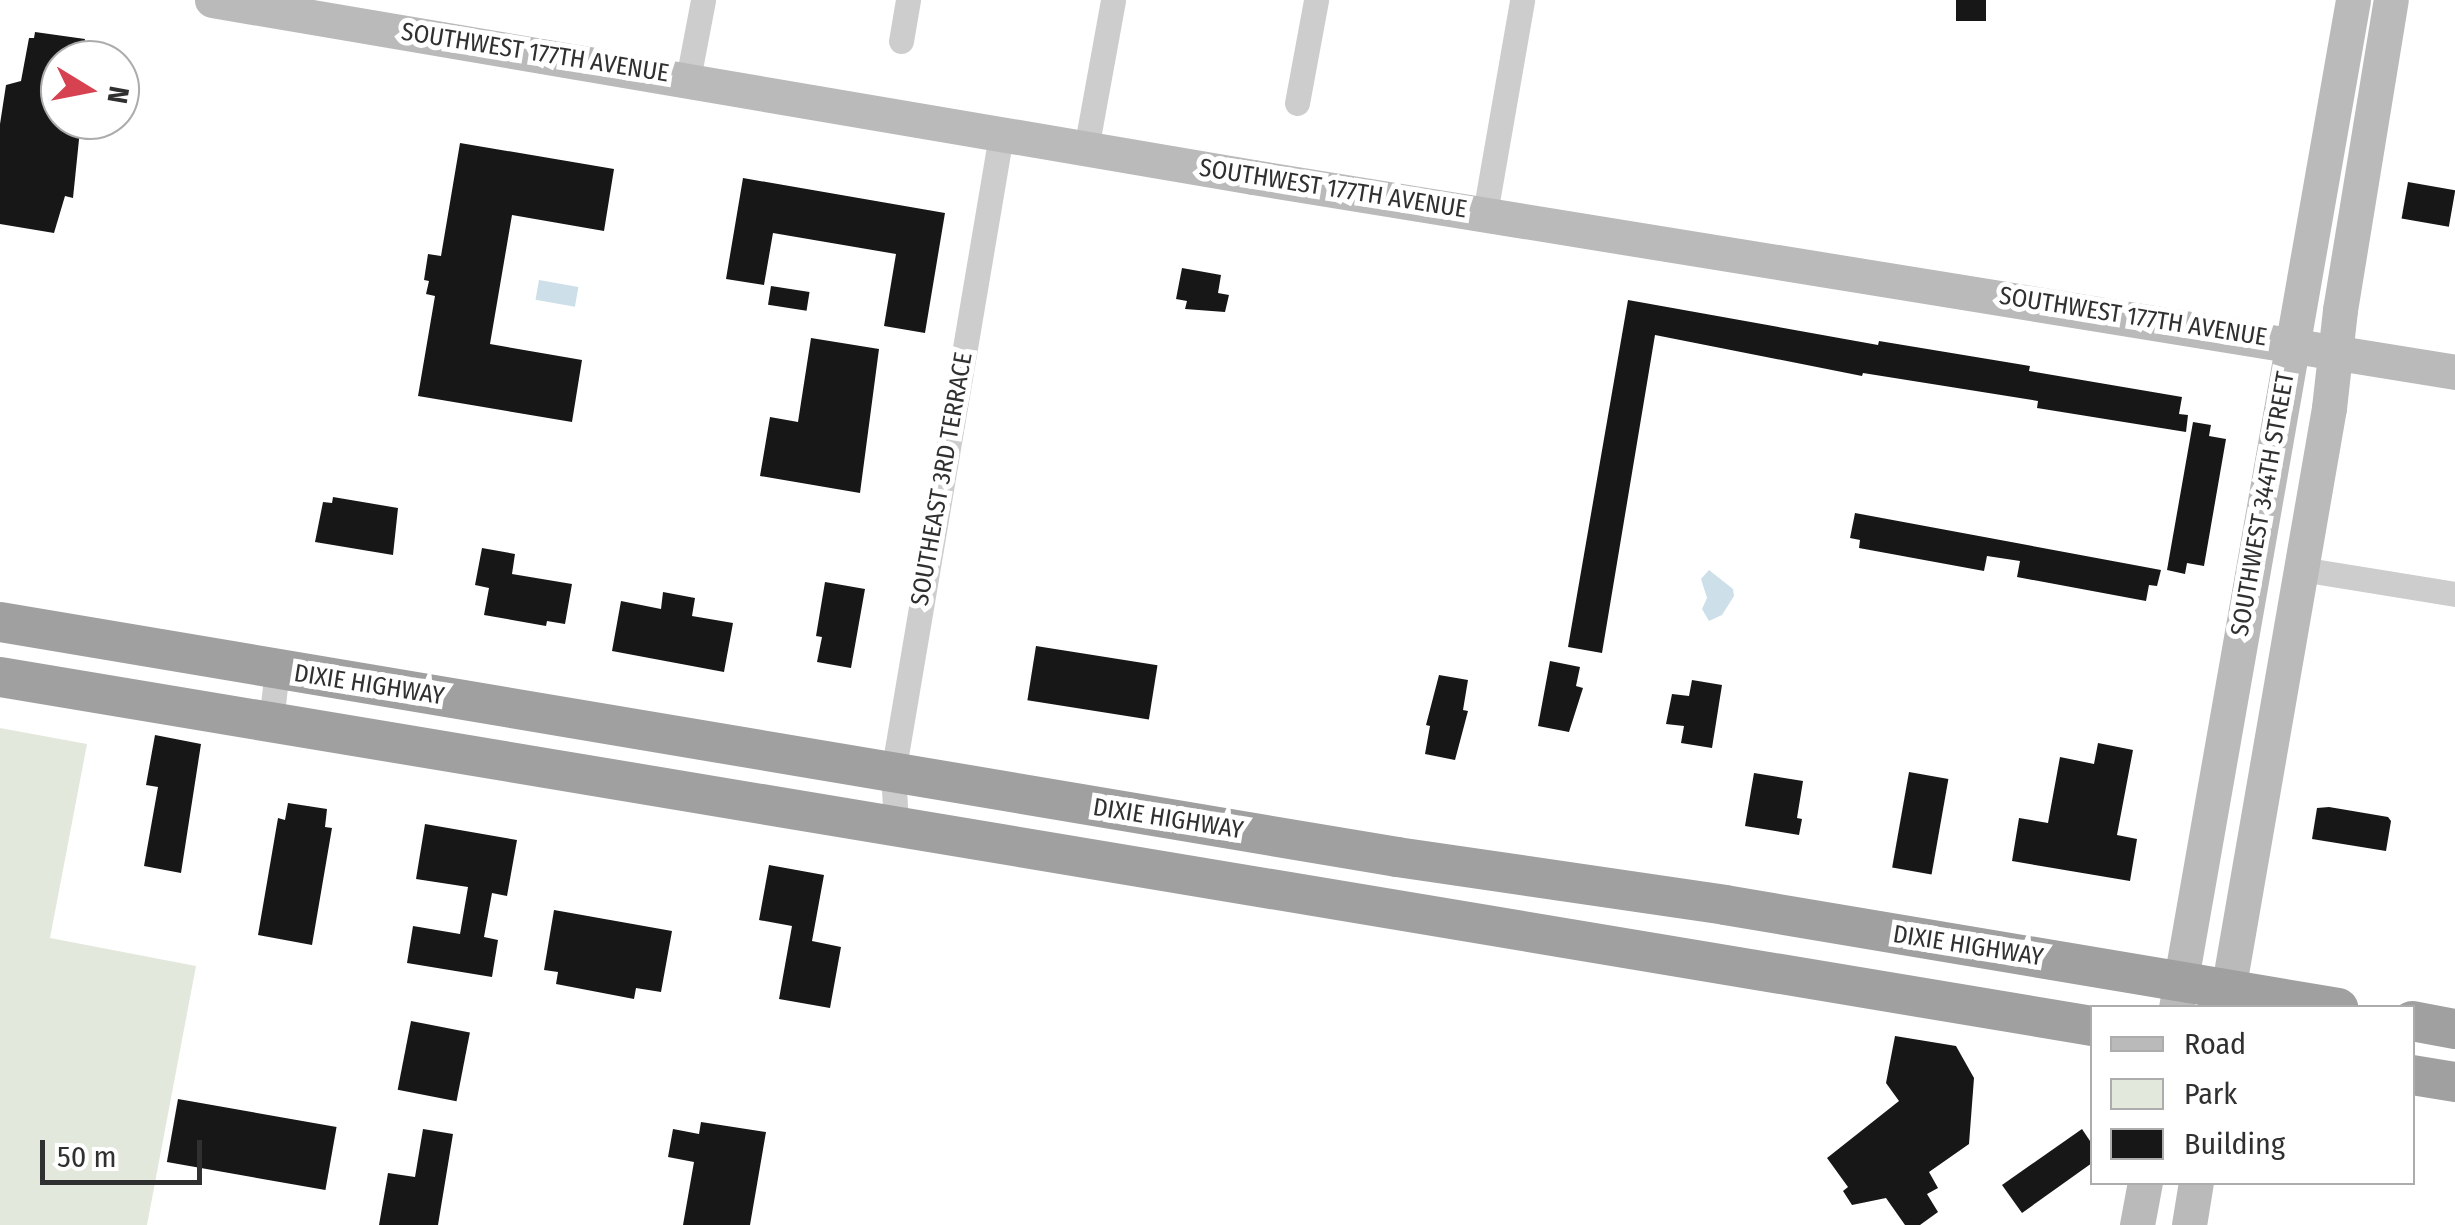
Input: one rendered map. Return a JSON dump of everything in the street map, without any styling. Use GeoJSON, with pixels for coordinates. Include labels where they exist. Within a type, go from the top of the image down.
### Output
{"type":"FeatureCollection","features":[{"type":"Feature","properties":{"kind":"highway","name":"DIXIE HIGHWAY"},"geometry":{"type":"LineString","coordinates":[[0,622],[2178,994],[2305,1005]]}},
{"type":"Feature","properties":{"kind":"highway","name":"DIXIE HIGHWAY"},"geometry":{"type":"LineString","coordinates":[[0,677],[896,823],[2090,1026]]}},
{"type":"Feature","properties":{"kind":"highway"},"geometry":{"type":"LineString","coordinates":[[2415,1022],[2455,1029]]}},
{"type":"Feature","properties":{"kind":"highway"},"geometry":{"type":"LineString","coordinates":[[2415,1075],[2455,1082]]}},
{"type":"Feature","properties":{"kind":"main road","name":"SOUTHWEST 177TH AVENUE"},"geometry":{"type":"LineString","coordinates":[[212,0],[1001,135],[2294,342],[2455,372]]}},
{"type":"Feature","properties":{"kind":"main road","name":"SOUTHWEST 344TH STREET"},"geometry":{"type":"LineString","coordinates":[[2178,994],[2352,0]]}},
{"type":"Feature","properties":{"kind":"main road","name":"SOUTHWEST 344TH STREET"},"geometry":{"type":"LineString","coordinates":[[2227,998],[2301,569],[2392,0]]}},
{"type":"Feature","properties":{"kind":"main road"},"geometry":{"type":"LineString","coordinates":[[2138,1225],[2145,1185]]}},
{"type":"Feature","properties":{"kind":"main road"},"geometry":{"type":"LineString","coordinates":[[2189,1225],[2196,1185]]}},
{"type":"Feature","properties":{"kind":"street"},"geometry":{"type":"LineString","coordinates":[[688,79],[702,0]]}},
{"type":"Feature","properties":{"kind":"street"},"geometry":{"type":"LineString","coordinates":[[901,42],[908,0]]}},
{"type":"Feature","properties":{"kind":"street"},"geometry":{"type":"LineString","coordinates":[[1086,149],[1112,0]]}},
{"type":"Feature","properties":{"kind":"street"},"geometry":{"type":"LineString","coordinates":[[1297,103],[1316,0]]}},
{"type":"Feature","properties":{"kind":"street"},"geometry":{"type":"LineString","coordinates":[[1485,214],[1522,0]]}},
{"type":"Feature","properties":{"kind":"street","name":"SOUTHEAST 3RD TERRACE"},"geometry":{"type":"LineString","coordinates":[[896,823],[893,773],[1001,135]]}},
{"type":"Feature","properties":{"kind":"street"},"geometry":{"type":"LineString","coordinates":[[2301,569],[2455,594]]}},
{"type":"Feature","properties":{"kind":"street"},"geometry":{"type":"LineString","coordinates":[[271,721],[278,670]]}},
{"type":"Feature","properties":{"kind":"green space"},"geometry":{"type":"Polygon","coordinates":[[[0,728],[87,744],[50,938],[196,966],[147,1225],[0,1225],[0,728]]]}},
{"type":"Feature","properties":{"kind":"water"},"geometry":{"type":"Polygon","coordinates":[[[539,280],[578,287],[575,307],[536,300],[539,280]]]}},
{"type":"Feature","properties":{"kind":"water"},"geometry":{"type":"Polygon","coordinates":[[[1709,570],[1733,589],[1734,596],[1722,615],[1709,621],[1702,609],[1707,598],[1701,579],[1709,570]]]}},
{"type":"Feature","properties":{"kind":"building"},"geometry":{"type":"Polygon","coordinates":[[[1956,0],[1986,0],[1986,21],[1956,21],[1956,0]]]}},
{"type":"Feature","properties":{"kind":"building"},"geometry":{"type":"Polygon","coordinates":[[[35,32],[85,39],[40,40],[40,140],[79,140],[73,198],[65,196],[54,233],[0,224],[0,124],[6,85],[21,81],[29,38],[34,38],[35,32]]]}},
{"type":"Feature","properties":{"kind":"building"},"geometry":{"type":"Polygon","coordinates":[[[460,143],[614,169],[604,231],[512,215],[490,344],[582,360],[572,422],[418,396],[435,296],[426,294],[428,254],[441,256],[460,143]]]}},
{"type":"Feature","properties":{"kind":"building"},"geometry":{"type":"Polygon","coordinates":[[[743,178],[945,213],[925,333],[884,326],[896,254],[773,233],[764,285],[726,279],[743,178]]]}},
{"type":"Feature","properties":{"kind":"building"},"geometry":{"type":"Polygon","coordinates":[[[2408,182],[2455,190],[2449,227],[2402,218],[2408,182]]]}},
{"type":"Feature","properties":{"kind":"building"},"geometry":{"type":"Polygon","coordinates":[[[1182,268],[1221,275],[1218,293],[1229,295],[1225,312],[1185,309],[1187,301],[1176,299],[1182,268]]]}},
{"type":"Feature","properties":{"kind":"building"},"geometry":{"type":"Polygon","coordinates":[[[771,286],[810,292],[807,311],[768,305],[771,286]]]}},
{"type":"Feature","properties":{"kind":"building"},"geometry":{"type":"Polygon","coordinates":[[[1628,300],[1878,345],[1879,341],[2030,366],[2029,371],[2182,397],[2179,414],[2188,415],[2186,432],[2037,408],[2038,401],[1863,373],[1862,376],[1655,335],[1602,653],[1568,647],[1628,300]]]}},
{"type":"Feature","properties":{"kind":"building"},"geometry":{"type":"Polygon","coordinates":[[[811,338],[879,349],[860,493],[760,476],[770,417],[798,422],[811,338]]]}},
{"type":"Feature","properties":{"kind":"building"},"geometry":{"type":"Polygon","coordinates":[[[2193,422],[2211,425],[2209,436],[2226,439],[2204,566],[2187,563],[2185,574],[2167,570],[2193,422]]]}},
{"type":"Feature","properties":{"kind":"building"},"geometry":{"type":"Polygon","coordinates":[[[333,497],[398,508],[393,555],[315,542],[323,502],[332,503],[333,497]]]}},
{"type":"Feature","properties":{"kind":"building"},"geometry":{"type":"Polygon","coordinates":[[[1855,513],[2161,570],[2157,586],[2149,585],[2146,601],[2017,577],[2020,561],[1987,556],[1984,571],[1859,548],[1860,540],[1850,538],[1855,513]]]}},
{"type":"Feature","properties":{"kind":"building"},"geometry":{"type":"Polygon","coordinates":[[[482,548],[515,554],[512,574],[572,584],[565,624],[547,621],[546,626],[484,615],[489,588],[475,585],[482,548]]]}},
{"type":"Feature","properties":{"kind":"building"},"geometry":{"type":"Polygon","coordinates":[[[825,582],[865,589],[851,668],[817,662],[822,637],[816,636],[825,582]]]}},
{"type":"Feature","properties":{"kind":"building"},"geometry":{"type":"Polygon","coordinates":[[[663,592],[695,598],[692,616],[733,623],[724,672],[612,651],[621,601],[661,609],[663,592]]]}},
{"type":"Feature","properties":{"kind":"building"},"geometry":{"type":"Polygon","coordinates":[[[1036,646],[1157,665],[1149,720],[1027,700],[1036,646]]]}},
{"type":"Feature","properties":{"kind":"building"},"geometry":{"type":"Polygon","coordinates":[[[1550,661],[1580,667],[1576,686],[1583,688],[1569,732],[1538,726],[1550,661]]]}},
{"type":"Feature","properties":{"kind":"building"},"geometry":{"type":"Polygon","coordinates":[[[1439,675],[1468,680],[1463,710],[1468,711],[1455,760],[1425,754],[1430,726],[1426,725],[1439,675]]]}},
{"type":"Feature","properties":{"kind":"building"},"geometry":{"type":"Polygon","coordinates":[[[1692,680],[1722,685],[1712,748],[1681,743],[1684,726],[1666,724],[1672,694],[1689,696],[1692,680]]]}},
{"type":"Feature","properties":{"kind":"building"},"geometry":{"type":"Polygon","coordinates":[[[155,735],[201,744],[181,873],[144,866],[158,787],[146,785],[155,735]]]}},
{"type":"Feature","properties":{"kind":"building"},"geometry":{"type":"Polygon","coordinates":[[[2098,743],[2133,750],[2117,835],[2137,839],[2130,881],[2012,861],[2019,818],[2048,823],[2060,757],[2094,764],[2098,743]]]}},
{"type":"Feature","properties":{"kind":"building"},"geometry":{"type":"Polygon","coordinates":[[[1909,772],[1948,779],[1932,874],[1892,868],[1909,772]]]}},
{"type":"Feature","properties":{"kind":"building"},"geometry":{"type":"Polygon","coordinates":[[[1754,773],[1803,781],[1797,818],[1802,819],[1799,835],[1745,826],[1754,773]]]}},
{"type":"Feature","properties":{"kind":"building"},"geometry":{"type":"Polygon","coordinates":[[[288,803],[327,809],[325,827],[332,828],[312,945],[258,935],[278,818],[285,820],[288,803]]]}},
{"type":"Feature","properties":{"kind":"building"},"geometry":{"type":"Polygon","coordinates":[[[2317,808],[2388,817],[2391,821],[2386,851],[2312,839],[2317,808]]]}},
{"type":"Feature","properties":{"kind":"building"},"geometry":{"type":"Polygon","coordinates":[[[425,824],[517,840],[507,896],[492,893],[484,937],[498,940],[492,977],[407,963],[413,926],[460,934],[468,887],[416,879],[425,824]]]}},
{"type":"Feature","properties":{"kind":"building"},"geometry":{"type":"Polygon","coordinates":[[[769,865],[824,875],[812,941],[841,947],[830,1008],[779,999],[792,926],[759,920],[769,865]]]}},
{"type":"Feature","properties":{"kind":"building"},"geometry":{"type":"Polygon","coordinates":[[[554,910],[672,931],[661,992],[636,988],[634,999],[556,984],[558,972],[544,970],[554,910]]]}},
{"type":"Feature","properties":{"kind":"building"},"geometry":{"type":"Polygon","coordinates":[[[411,1021],[470,1032],[457,1101],[398,1090],[411,1021]]]}},
{"type":"Feature","properties":{"kind":"building"},"geometry":{"type":"Polygon","coordinates":[[[1895,1036],[1956,1046],[1974,1078],[1969,1144],[1929,1172],[1938,1188],[1927,1194],[1938,1212],[1920,1225],[1905,1225],[1886,1198],[1852,1205],[1843,1191],[1848,1187],[1827,1158],[1899,1101],[1886,1083],[1895,1036]]]}},
{"type":"Feature","properties":{"kind":"building"},"geometry":{"type":"Polygon","coordinates":[[[178,1099],[337,1127],[325,1190],[167,1162],[178,1099]]]}},
{"type":"Feature","properties":{"kind":"building"},"geometry":{"type":"Polygon","coordinates":[[[701,1122],[766,1132],[750,1225],[683,1225],[694,1162],[668,1157],[673,1129],[699,1134],[701,1122]]]}},
{"type":"Feature","properties":{"kind":"building"},"geometry":{"type":"Polygon","coordinates":[[[423,1129],[453,1134],[438,1225],[379,1225],[388,1173],[415,1177],[423,1129]]]}},
{"type":"Feature","properties":{"kind":"building"},"geometry":{"type":"Polygon","coordinates":[[[2082,1129],[2090,1141],[2090,1164],[2022,1213],[2002,1185],[2082,1129]]]}}]}
